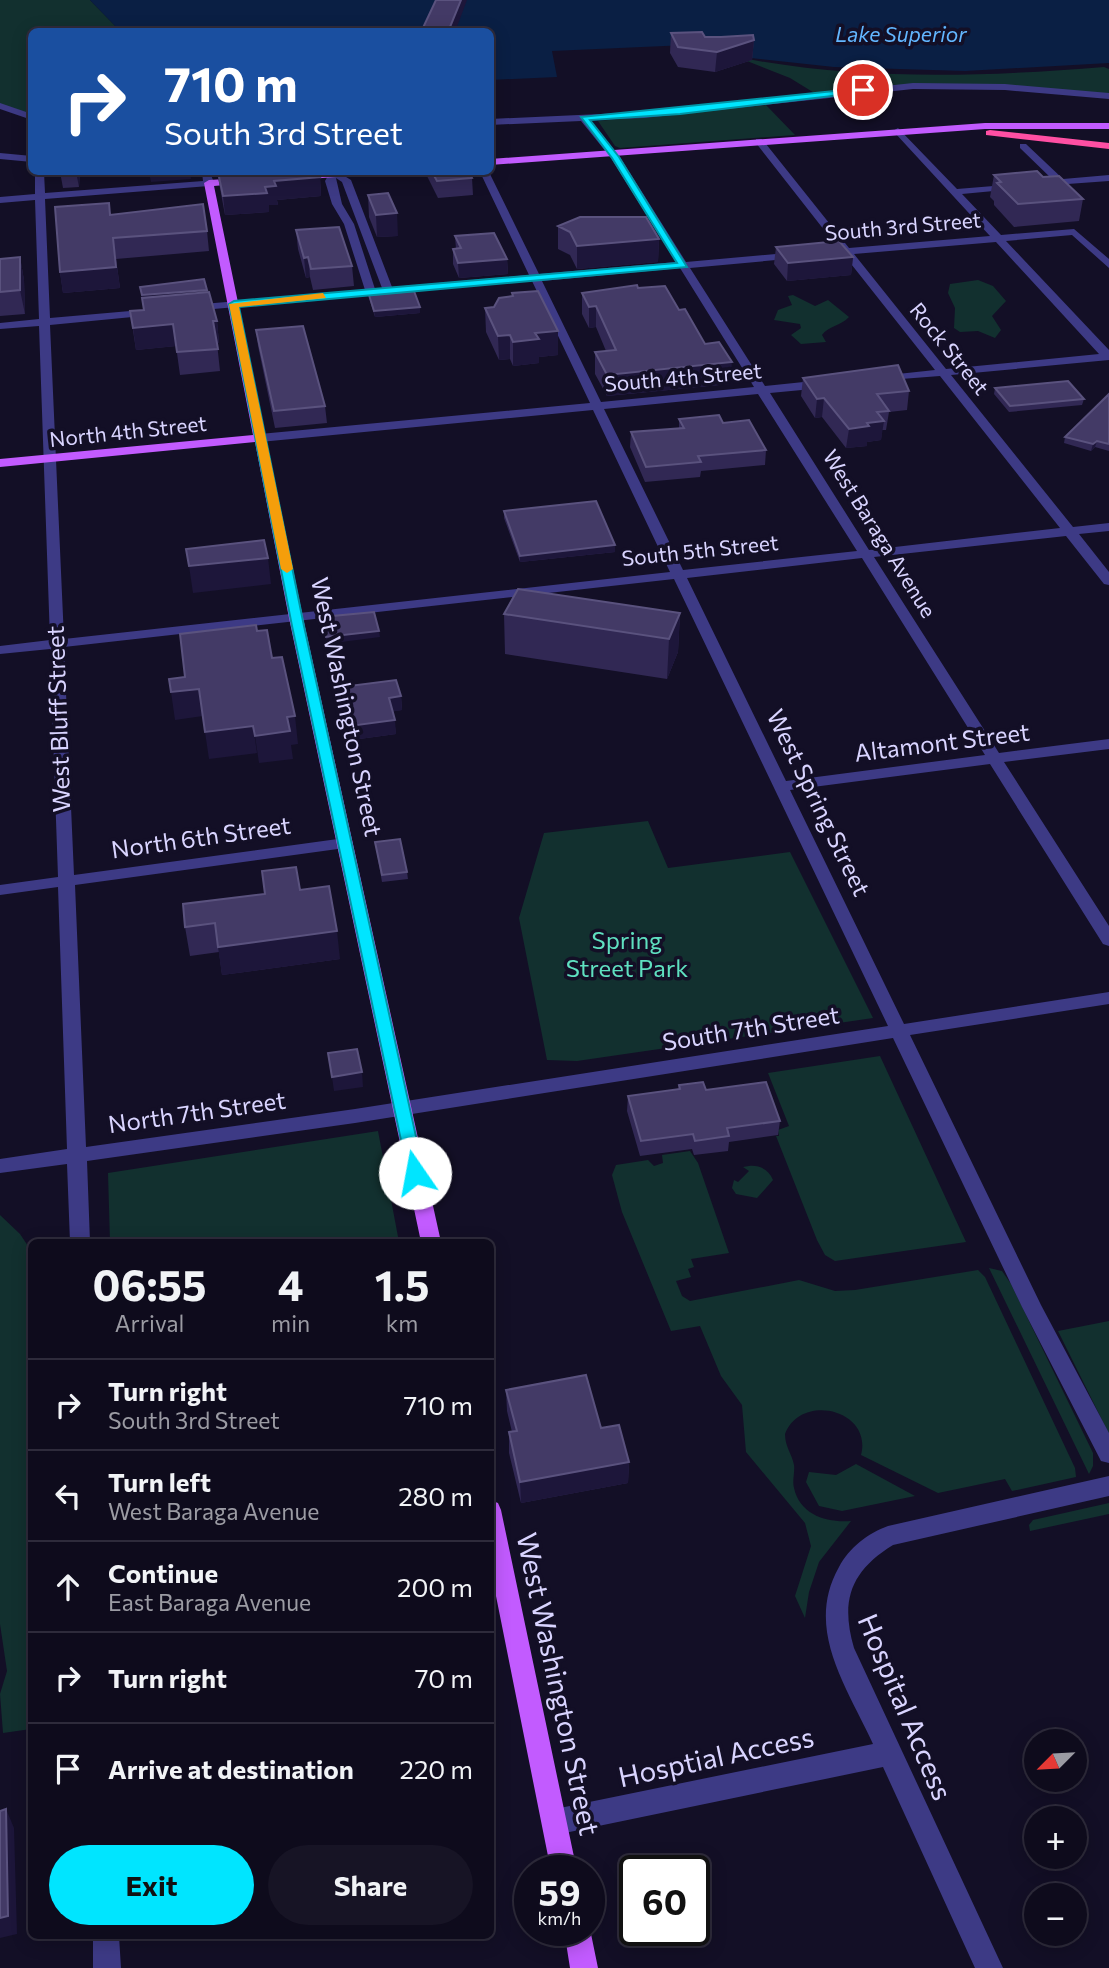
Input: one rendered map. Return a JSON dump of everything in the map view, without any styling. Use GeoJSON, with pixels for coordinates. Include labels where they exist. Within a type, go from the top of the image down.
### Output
{"type":"FeatureCollection","features":[{"type":"Feature","properties":{"kind":"highway"},"geometry":{"type":"LineString","coordinates":[[990,133],[1109,146]]}},
{"type":"Feature","properties":{"kind":"main road"},"geometry":{"type":"LineString","coordinates":[[963,130],[985,126],[1109,126]]}},
{"type":"Feature","properties":{"kind":"main road"},"geometry":{"type":"LineString","coordinates":[[494,162],[898,131],[1076,132],[1109,135]]}},
{"type":"Feature","properties":{"kind":"main road"},"geometry":{"type":"LineString","coordinates":[[283,178],[314,175]]}},
{"type":"Feature","properties":{"kind":"main road"},"geometry":{"type":"LineString","coordinates":[[208,177],[259,180]]}},
{"type":"Feature","properties":{"kind":"main road","name":"West Washington Street"},"geometry":{"type":"LineString","coordinates":[[208,177],[296,618],[430,1239]]}},
{"type":"Feature","properties":{"kind":"main road","name":"North 4th Street"},"geometry":{"type":"LineString","coordinates":[[0,464],[260,438]]}},
{"type":"Feature","properties":{"kind":"main road","name":"West Washington Street"},"geometry":{"type":"LineString","coordinates":[[494,1546],[561,1855]]}},
{"type":"Feature","properties":{"kind":"main road"},"geometry":{"type":"LineString","coordinates":[[580,1946],[584,1968]]}},
{"type":"Feature","properties":{"kind":"street"},"geometry":{"type":"LineString","coordinates":[[494,122],[584,118],[913,86],[1005,87],[1109,96]]}},
{"type":"Feature","properties":{"kind":"street"},"geometry":{"type":"LineString","coordinates":[[0,106],[28,116]]}},
{"type":"Feature","properties":{"kind":"street","name":"West Baraga Avenue"},"geometry":{"type":"LineString","coordinates":[[584,118],[610,152],[763,390],[1109,940]]}},
{"type":"Feature","properties":{"kind":"street"},"geometry":{"type":"LineString","coordinates":[[898,131],[1109,357]]}},
{"type":"Feature","properties":{"kind":"street","name":"Rock Street"},"geometry":{"type":"LineString","coordinates":[[759,141],[1109,582]]}},
{"type":"Feature","properties":{"kind":"street"},"geometry":{"type":"LineString","coordinates":[[1023,146],[1060,183]]}},
{"type":"Feature","properties":{"kind":"street"},"geometry":{"type":"LineString","coordinates":[[0,156],[28,159]]}},
{"type":"Feature","properties":{"kind":"street","name":"West Bluff Street"},"geometry":{"type":"LineString","coordinates":[[39,175],[80,1239]]}},
{"type":"Feature","properties":{"kind":"street"},"geometry":{"type":"LineString","coordinates":[[334,175],[330,181],[337,204],[349,224],[371,292]]}},
{"type":"Feature","properties":{"kind":"street"},"geometry":{"type":"LineString","coordinates":[[338,175],[346,180],[388,291]]}},
{"type":"Feature","properties":{"kind":"street","name":"West Spring Street"},"geometry":{"type":"LineString","coordinates":[[485,175],[1032,1307],[1109,1454]]}},
{"type":"Feature","properties":{"kind":"street"},"geometry":{"type":"LineString","coordinates":[[0,200],[208,177]]}},
{"type":"Feature","properties":{"kind":"street"},"geometry":{"type":"LineString","coordinates":[[954,192],[1109,178]]}},
{"type":"Feature","properties":{"kind":"street","name":"South 3rd Street"},"geometry":{"type":"LineString","coordinates":[[180,309],[1074,232],[1109,265]]}},
{"type":"Feature","properties":{"kind":"street"},"geometry":{"type":"LineString","coordinates":[[0,326],[167,311]]}},
{"type":"Feature","properties":{"kind":"street"},"geometry":{"type":"LineString","coordinates":[[864,380],[1109,357]]}},
{"type":"Feature","properties":{"kind":"street","name":"South 4th Street"},"geometry":{"type":"LineString","coordinates":[[260,438],[838,383]]}},
{"type":"Feature","properties":{"kind":"street","name":"South 5th Street"},"geometry":{"type":"LineString","coordinates":[[0,650],[1109,527]]}},
{"type":"Feature","properties":{"kind":"street","name":"Altamont Street"},"geometry":{"type":"LineString","coordinates":[[781,786],[1109,744]]}},
{"type":"Feature","properties":{"kind":"street","name":"North 6th Street"},"geometry":{"type":"LineString","coordinates":[[0,890],[345,843]]}},
{"type":"Feature","properties":{"kind":"street","name":"South 7th Street"},"geometry":{"type":"LineString","coordinates":[[401,1109],[1109,998]]}},
{"type":"Feature","properties":{"kind":"street","name":"North 7th Street"},"geometry":{"type":"LineString","coordinates":[[0,1166],[401,1109]]}},
{"type":"Feature","properties":{"kind":"street","name":"Hospital Access"},"geometry":{"type":"LineString","coordinates":[[989,1968],[835,1630],[836,1594],[842,1580],[861,1553],[888,1535],[1109,1486]]}},
{"type":"Feature","properties":{"kind":"street","name":"Hosptial Access"},"geometry":{"type":"LineString","coordinates":[[555,1822],[890,1753]]}},
{"type":"Feature","properties":{"kind":"street"},"geometry":{"type":"LineString","coordinates":[[106,1939],[107,1968]]}},
{"type":"Feature","properties":{"kind":"green space"},"geometry":{"type":"Polygon","coordinates":[[[0,0],[90,0],[117,28],[28,28],[28,116],[0,106],[0,0]]]}},
{"type":"Feature","properties":{"kind":"green space"},"geometry":{"type":"Polygon","coordinates":[[[737,57],[828,70],[920,75],[1104,67],[1109,69],[1109,95],[961,84],[816,94],[790,78],[737,57]]]}},
{"type":"Feature","properties":{"kind":"green space"},"geometry":{"type":"Polygon","coordinates":[[[766,105],[795,135],[620,148],[615,146],[598,121],[766,105]]]}},
{"type":"Feature","properties":{"kind":"green space"},"geometry":{"type":"Polygon","coordinates":[[[978,280],[993,286],[1006,301],[992,316],[1001,330],[995,338],[978,331],[960,332],[954,328],[955,308],[948,293],[950,284],[978,280]]]}},
{"type":"Feature","properties":{"kind":"green space"},"geometry":{"type":"Polygon","coordinates":[[[793,295],[815,306],[828,300],[849,317],[822,335],[826,342],[801,344],[791,335],[801,328],[800,324],[774,320],[778,310],[792,305],[788,296],[793,295]]]}},
{"type":"Feature","properties":{"kind":"green space","name":"Spring Street Park"},"geometry":{"type":"Polygon","coordinates":[[[648,821],[668,868],[790,852],[873,1018],[577,1061],[547,1060],[519,918],[544,833],[648,821]]]}},
{"type":"Feature","properties":{"kind":"green space"},"geometry":{"type":"Polygon","coordinates":[[[880,1056],[966,1242],[835,1261],[825,1255],[817,1240],[776,1136],[779,1136],[778,1130],[789,1126],[768,1073],[880,1056]]]}},
{"type":"Feature","properties":{"kind":"green space"},"geometry":{"type":"Polygon","coordinates":[[[378,1131],[398,1239],[110,1239],[108,1173],[378,1131]]]}},
{"type":"Feature","properties":{"kind":"green space"},"geometry":{"type":"Polygon","coordinates":[[[690,1151],[698,1163],[729,1253],[691,1259],[694,1267],[688,1269],[691,1277],[676,1281],[682,1296],[690,1301],[799,1280],[835,1291],[855,1290],[978,1270],[985,1277],[1075,1468],[1076,1477],[1012,1491],[1005,1479],[938,1493],[861,1455],[862,1439],[856,1427],[846,1418],[819,1410],[805,1413],[793,1421],[785,1434],[794,1465],[793,1485],[797,1497],[808,1511],[824,1519],[851,1521],[819,1562],[809,1592],[805,1618],[795,1596],[811,1546],[805,1523],[746,1452],[742,1405],[721,1376],[700,1326],[671,1331],[622,1212],[612,1175],[616,1165],[648,1160],[654,1166],[663,1163],[662,1155],[690,1151]]]}},
{"type":"Feature","properties":{"kind":"green space"},"geometry":{"type":"Polygon","coordinates":[[[743,1167],[764,1169],[773,1180],[757,1198],[736,1194],[732,1188],[734,1180],[738,1182],[749,1171],[743,1167]]]}},
{"type":"Feature","properties":{"kind":"green space"},"geometry":{"type":"Polygon","coordinates":[[[0,1215],[20,1234],[28,1246],[28,1729],[3,1733],[0,1694],[7,1671],[0,1624],[0,1215]]]}},
{"type":"Feature","properties":{"kind":"green space"},"geometry":{"type":"Polygon","coordinates":[[[989,1268],[1002,1271],[1011,1284],[1093,1453],[1093,1466],[1089,1474],[989,1268]]]}},
{"type":"Feature","properties":{"kind":"green space"},"geometry":{"type":"Polygon","coordinates":[[[1109,1321],[1109,1434],[1058,1331],[1109,1321]]]}},
{"type":"Feature","properties":{"kind":"green space"},"geometry":{"type":"Polygon","coordinates":[[[856,1464],[915,1496],[842,1511],[819,1506],[806,1482],[809,1472],[836,1475],[856,1464]]]}},
{"type":"Feature","properties":{"kind":"green space"},"geometry":{"type":"Polygon","coordinates":[[[1109,1503],[1109,1514],[1030,1531],[1029,1525],[1033,1520],[1109,1503]]]}},
{"type":"Feature","properties":{"kind":"water","name":"Lake Superior"},"geometry":{"type":"Polygon","coordinates":[[[90,0],[1109,0],[1109,63],[965,71],[834,67],[751,58],[732,43],[552,51],[557,77],[494,80],[494,28],[117,28],[90,0]]]}},
{"type":"Feature","properties":{"kind":"building"},"geometry":{"type":"Polygon","coordinates":[[[436,0],[461,0],[450,28],[423,28],[436,0]]]}},
{"type":"Feature","properties":{"kind":"building"},"geometry":{"type":"Polygon","coordinates":[[[702,32],[705,37],[753,35],[754,40],[717,52],[678,47],[671,33],[702,32]]]}},
{"type":"Feature","properties":{"kind":"building"},"geometry":{"type":"Polygon","coordinates":[[[1037,171],[1043,177],[1059,176],[1083,199],[1018,204],[997,183],[1001,182],[994,175],[1037,171]]]}},
{"type":"Feature","properties":{"kind":"building"},"geometry":{"type":"Polygon","coordinates":[[[219,175],[320,177],[274,181],[276,186],[265,187],[267,193],[223,196],[219,175]]]}},
{"type":"Feature","properties":{"kind":"building"},"geometry":{"type":"Polygon","coordinates":[[[434,175],[470,175],[472,178],[437,181],[434,175]]]}},
{"type":"Feature","properties":{"kind":"building"},"geometry":{"type":"Polygon","coordinates":[[[388,193],[397,213],[376,215],[368,195],[388,193]]]}},
{"type":"Feature","properties":{"kind":"building"},"geometry":{"type":"Polygon","coordinates":[[[109,203],[110,215],[203,204],[207,231],[113,238],[116,267],[60,272],[55,207],[109,203]]]}},
{"type":"Feature","properties":{"kind":"building"},"geometry":{"type":"Polygon","coordinates":[[[580,217],[646,217],[659,239],[577,246],[570,232],[558,226],[580,217]]]}},
{"type":"Feature","properties":{"kind":"building"},"geometry":{"type":"Polygon","coordinates":[[[339,227],[352,266],[311,269],[308,257],[304,258],[296,230],[339,227]]]}},
{"type":"Feature","properties":{"kind":"building"},"geometry":{"type":"Polygon","coordinates":[[[494,233],[507,259],[458,263],[453,249],[461,248],[455,236],[494,233]]]}},
{"type":"Feature","properties":{"kind":"building"},"geometry":{"type":"Polygon","coordinates":[[[839,241],[853,257],[788,263],[776,247],[839,241]]]}},
{"type":"Feature","properties":{"kind":"building"},"geometry":{"type":"Polygon","coordinates":[[[20,257],[20,290],[0,292],[0,259],[20,257]]]}},
{"type":"Feature","properties":{"kind":"building"},"geometry":{"type":"Polygon","coordinates":[[[204,279],[207,290],[142,295],[140,287],[204,279]]]}},
{"type":"Feature","properties":{"kind":"building"},"geometry":{"type":"Polygon","coordinates":[[[637,285],[638,288],[665,286],[679,310],[685,309],[705,344],[719,342],[732,362],[607,375],[595,352],[616,350],[596,306],[589,307],[582,293],[637,285]]]}},
{"type":"Feature","properties":{"kind":"building"},"geometry":{"type":"Polygon","coordinates":[[[414,291],[420,307],[374,311],[369,295],[414,291]]]}},
{"type":"Feature","properties":{"kind":"building"},"geometry":{"type":"Polygon","coordinates":[[[538,291],[558,331],[535,333],[539,339],[513,342],[510,335],[498,336],[485,308],[494,307],[499,298],[513,296],[512,293],[538,291]]]}},
{"type":"Feature","properties":{"kind":"building"},"geometry":{"type":"Polygon","coordinates":[[[209,292],[217,321],[213,321],[218,349],[177,352],[173,324],[133,328],[130,311],[144,310],[142,298],[209,292]]]}},
{"type":"Feature","properties":{"kind":"building"},"geometry":{"type":"Polygon","coordinates":[[[303,326],[325,406],[274,411],[256,330],[303,326]]]}},
{"type":"Feature","properties":{"kind":"building"},"geometry":{"type":"Polygon","coordinates":[[[898,365],[909,391],[877,394],[889,411],[877,412],[884,421],[849,429],[824,398],[817,399],[803,378],[898,365]]]}},
{"type":"Feature","properties":{"kind":"building"},"geometry":{"type":"Polygon","coordinates":[[[1068,381],[1084,399],[1010,406],[995,388],[1068,381]]]}},
{"type":"Feature","properties":{"kind":"building"},"geometry":{"type":"Polygon","coordinates":[[[1109,394],[1109,444],[1097,441],[1093,444],[1065,437],[1109,394]]]}},
{"type":"Feature","properties":{"kind":"building"},"geometry":{"type":"Polygon","coordinates":[[[719,415],[723,423],[749,420],[766,450],[698,456],[701,462],[646,467],[631,432],[684,428],[679,419],[719,415]]]}},
{"type":"Feature","properties":{"kind":"building"},"geometry":{"type":"Polygon","coordinates":[[[596,501],[615,545],[520,556],[504,511],[596,501]]]}},
{"type":"Feature","properties":{"kind":"building"},"geometry":{"type":"Polygon","coordinates":[[[264,540],[268,558],[189,566],[186,549],[264,540]]]}},
{"type":"Feature","properties":{"kind":"building"},"geometry":{"type":"Polygon","coordinates":[[[518,589],[680,613],[669,639],[504,614],[518,589]]]}},
{"type":"Feature","properties":{"kind":"building"},"geometry":{"type":"Polygon","coordinates":[[[374,612],[379,631],[326,637],[322,617],[374,612]]]}},
{"type":"Feature","properties":{"kind":"building"},"geometry":{"type":"Polygon","coordinates":[[[256,625],[257,631],[267,630],[272,658],[282,657],[295,716],[287,717],[290,731],[255,736],[253,726],[205,732],[199,689],[171,692],[169,679],[185,677],[180,634],[256,625]]]}},
{"type":"Feature","properties":{"kind":"building"},"geometry":{"type":"Polygon","coordinates":[[[396,680],[401,696],[389,698],[395,720],[350,726],[341,687],[396,680]]]}},
{"type":"Feature","properties":{"kind":"building"},"geometry":{"type":"Polygon","coordinates":[[[400,839],[407,872],[382,875],[375,842],[400,839]]]}},
{"type":"Feature","properties":{"kind":"building"},"geometry":{"type":"Polygon","coordinates":[[[296,867],[300,890],[329,886],[337,931],[218,947],[215,923],[185,927],[183,904],[265,894],[262,871],[296,867]]]}},
{"type":"Feature","properties":{"kind":"building"},"geometry":{"type":"Polygon","coordinates":[[[357,1049],[362,1072],[332,1077],[328,1053],[357,1049]]]}},
{"type":"Feature","properties":{"kind":"building"},"geometry":{"type":"Polygon","coordinates":[[[703,1082],[706,1090],[766,1082],[780,1121],[727,1128],[729,1136],[695,1141],[693,1134],[641,1141],[628,1096],[680,1089],[679,1085],[703,1082]]]}},
{"type":"Feature","properties":{"kind":"building"},"geometry":{"type":"Polygon","coordinates":[[[586,1375],[601,1428],[619,1425],[629,1462],[520,1482],[509,1432],[517,1431],[506,1390],[586,1375]]]}},
{"type":"Feature","properties":{"kind":"building"},"geometry":{"type":"Polygon","coordinates":[[[6,1809],[8,1916],[0,1918],[0,1811],[6,1809]]]}},
{"type":"Feature","properties":{"kind":"slow traffic"},"geometry":{"type":"LineString","coordinates":[[287,569],[234,304],[323,296]]}},
{"type":"Feature","properties":{"kind":"route"},"geometry":{"type":"LineString","coordinates":[[415,1173],[298,626],[234,304],[683,265],[615,157],[584,118],[644,115],[863,90]]}}]}
